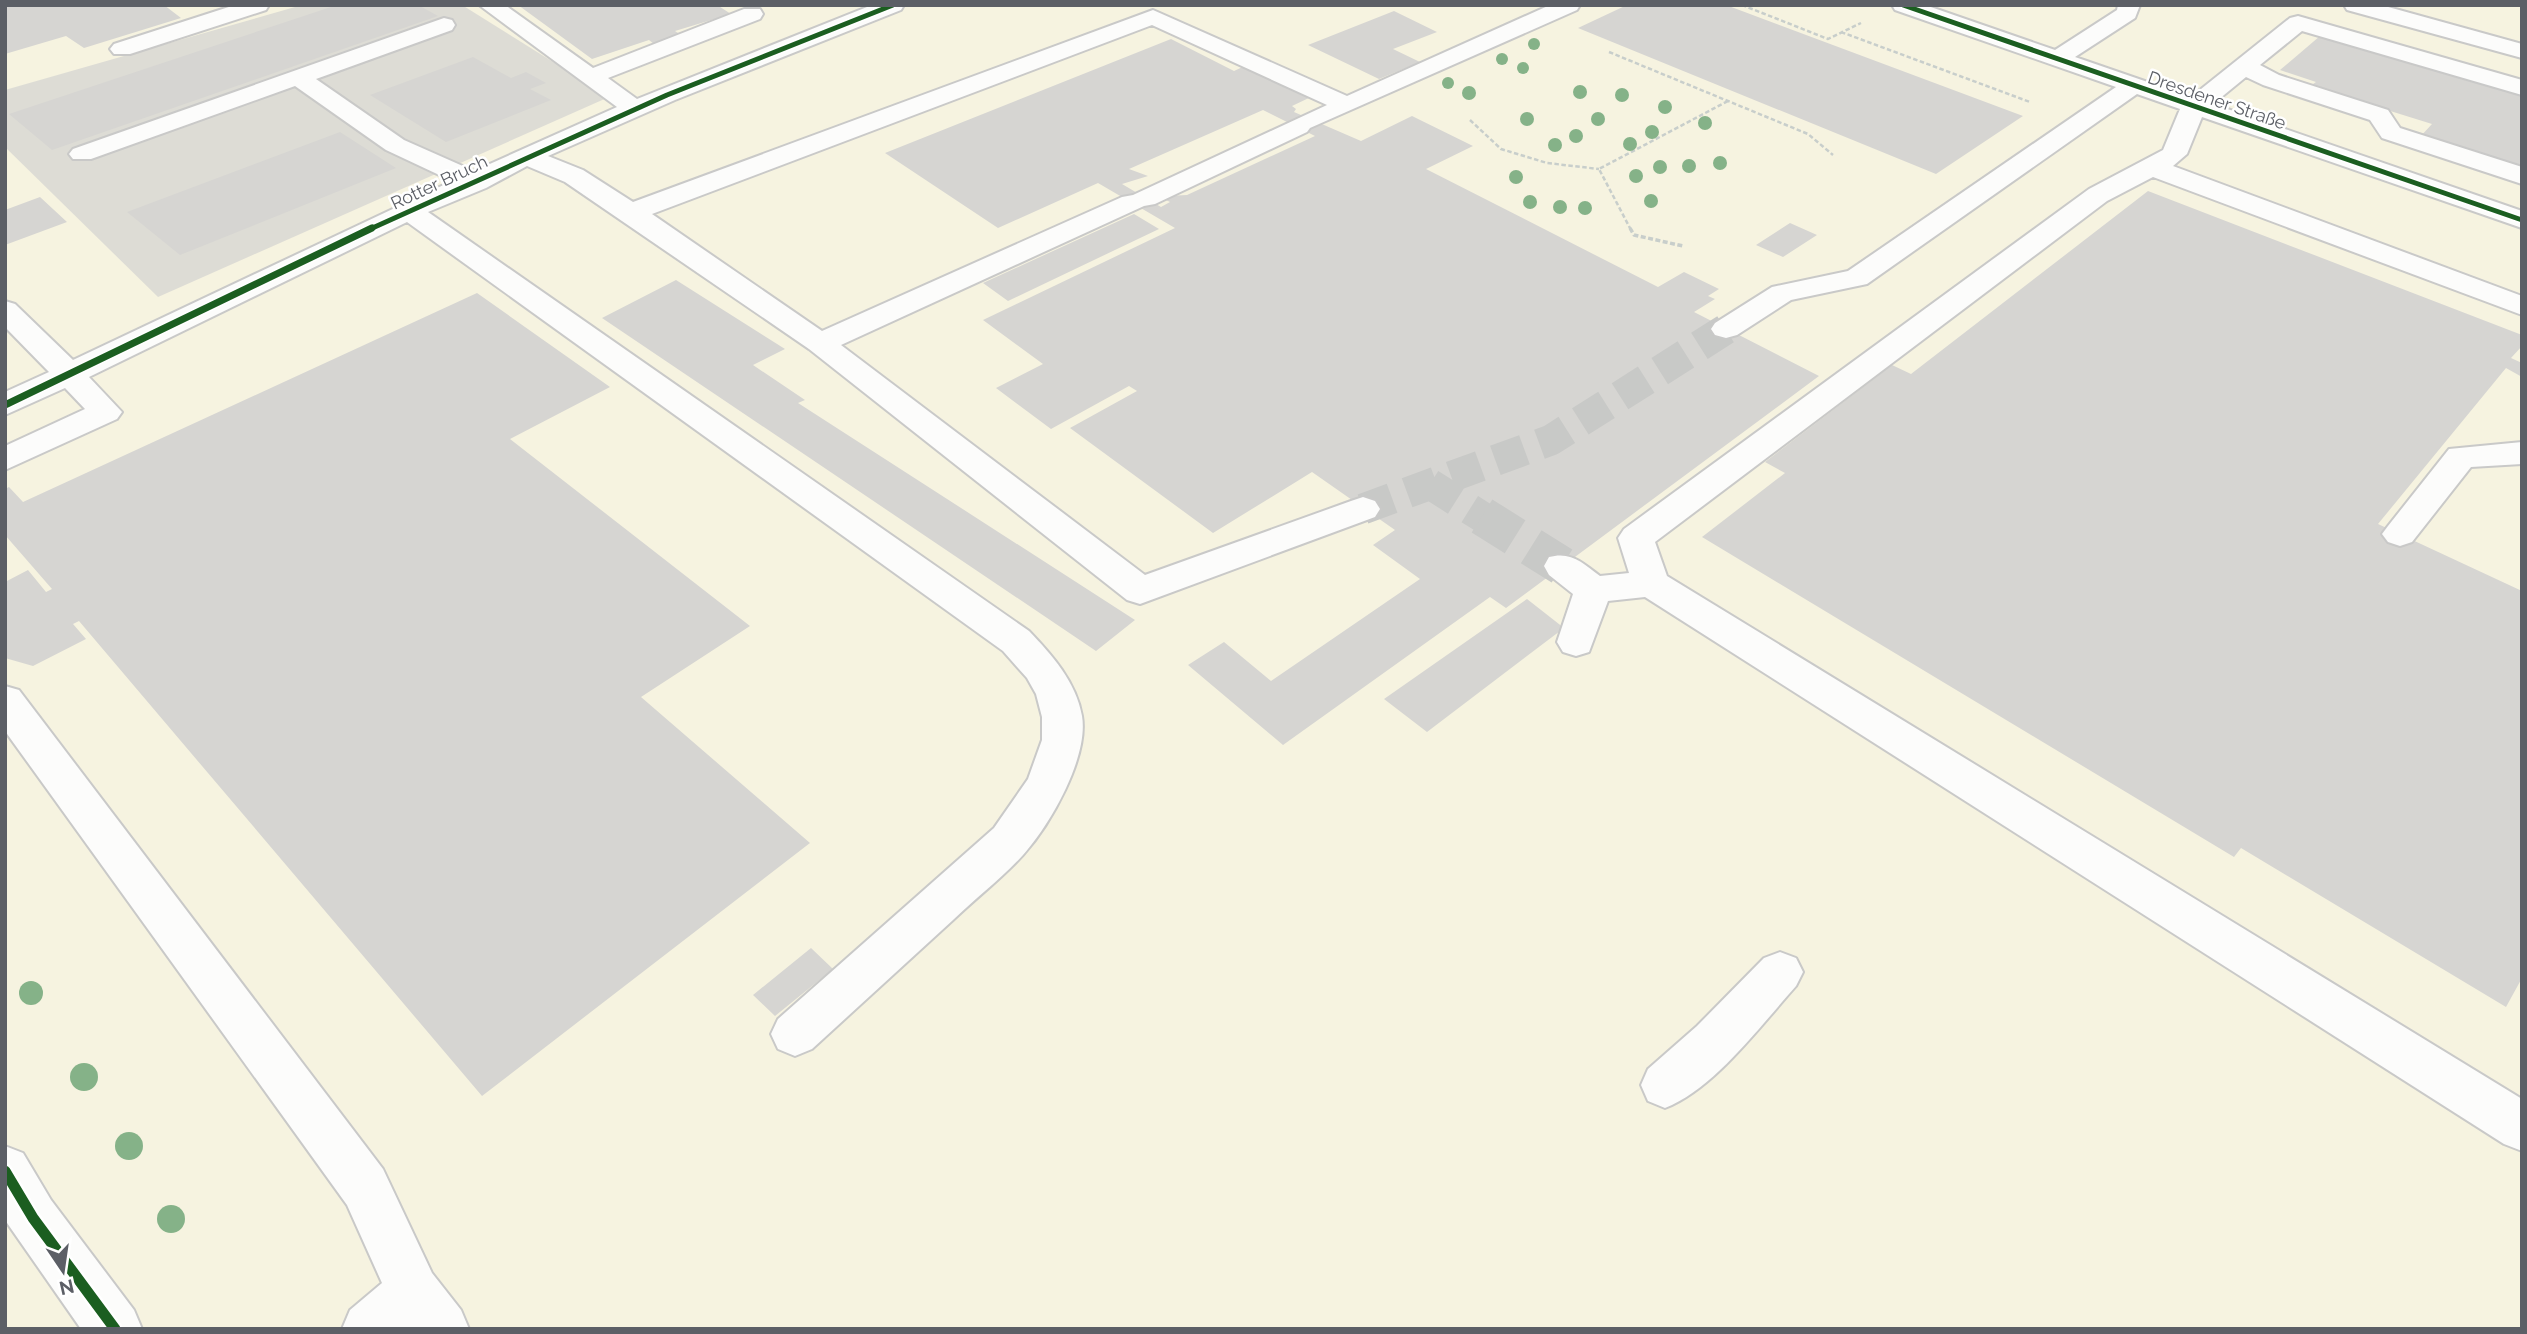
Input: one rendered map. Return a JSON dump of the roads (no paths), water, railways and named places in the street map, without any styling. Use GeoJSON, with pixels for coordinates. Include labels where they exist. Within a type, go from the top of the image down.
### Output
{"type":"FeatureCollection","features":[{"type":"Feature","properties":{"kind":"street"},"geometry":{"type":"LineString","coordinates":[[122,49],[258,5]]}},
{"type":"Feature","properties":{"kind":"street"},"geometry":{"type":"LineString","coordinates":[[490,5],[637,110]]}},
{"type":"Feature","properties":{"kind":"street","name":"Rotter Bruch"},"geometry":{"type":"LineString","coordinates":[[5,405],[410,212],[796,41],[850,11],[893,5]]}},
{"type":"Feature","properties":{"kind":"street"},"geometry":{"type":"LineString","coordinates":[[821,343],[1569,5]]}},
{"type":"Feature","properties":{"kind":"street","name":"Dresdener Straße"},"geometry":{"type":"LineString","coordinates":[[1903,5],[2132,87],[2522,220]]}},
{"type":"Feature","properties":{"kind":"street"},"geometry":{"type":"LineString","coordinates":[[2056,60],[2127,13],[2129,5]]}},
{"type":"Feature","properties":{"kind":"street"},"geometry":{"type":"LineString","coordinates":[[2355,5],[2522,51]]}},
{"type":"Feature","properties":{"kind":"street"},"geometry":{"type":"LineString","coordinates":[[590,77],[745,10],[796,41]]}},
{"type":"Feature","properties":{"kind":"street"},"geometry":{"type":"LineString","coordinates":[[631,212],[1153,17],[1347,106]]}},
{"type":"Feature","properties":{"kind":"street"},"geometry":{"type":"LineString","coordinates":[[1651,583],[1636,538],[2098,195],[2174,154],[2193,108],[2298,23],[2522,88]]}},
{"type":"Feature","properties":{"kind":"street"},"geometry":{"type":"LineString","coordinates":[[82,154],[444,25]]}},
{"type":"Feature","properties":{"kind":"street"},"geometry":{"type":"LineString","coordinates":[[2244,66],[2271,80],[2379,115],[2391,133],[2522,176]]}},
{"type":"Feature","properties":{"kind":"street"},"geometry":{"type":"LineString","coordinates":[[298,77],[395,145],[477,182]]}},
{"type":"Feature","properties":{"kind":"street"},"geometry":{"type":"LineString","coordinates":[[1726,329],[1782,293],[1857,278],[2132,87]]}},
{"type":"Feature","properties":{"kind":"street"},"geometry":{"type":"LineString","coordinates":[[530,158],[574,176],[631,212],[821,343],[1140,591],[1363,509]]}},
{"type":"Feature","properties":{"kind":"street"},"geometry":{"type":"LineString","coordinates":[[2152,167],[2522,306]]}},
{"type":"Feature","properties":{"kind":"street"},"geometry":{"type":"LineString","coordinates":[[410,212],[1016,641],[1042,665],[1055,685],[1063,710],[1063,739],[1055,770],[1036,804],[1009,841],[795,1034]]}},
{"type":"Feature","properties":{"kind":"street"},"geometry":{"type":"LineString","coordinates":[[5,458],[106,412],[69,374],[12,326]]}},
{"type":"Feature","properties":{"kind":"street"},"geometry":{"type":"LineString","coordinates":[[2400,534],[2461,457],[2522,453]]}},
{"type":"Feature","properties":{"kind":"street"},"geometry":{"type":"LineString","coordinates":[[1562,566],[1593,590],[1651,583],[2522,1127]]}},
{"type":"Feature","properties":{"kind":"street"},"geometry":{"type":"LineString","coordinates":[[1576,642],[1593,590]]}},
{"type":"Feature","properties":{"kind":"street"},"geometry":{"type":"LineString","coordinates":[[5,701],[365,1186],[427,1311],[369,1329]]}},
{"type":"Feature","properties":{"kind":"street"},"geometry":{"type":"LineString","coordinates":[[1665,1086],[1714,1042],[1780,972]]}},
{"type":"Feature","properties":{"kind":"street"},"geometry":{"type":"LineString","coordinates":[[5,1171],[33,1218],[115,1329]]}},
{"type":"Feature","properties":{"kind":"tunnel"},"geometry":{"type":"LineString","coordinates":[[1430,484],[1551,440],[1726,329]]}},
{"type":"Feature","properties":{"kind":"tunnel"},"geometry":{"type":"LineString","coordinates":[[1363,509],[1430,484]]}},
{"type":"Feature","properties":{"kind":"tunnel"},"geometry":{"type":"LineString","coordinates":[[1430,484],[1484,518]]}},
{"type":"Feature","properties":{"kind":"tunnel"},"geometry":{"type":"LineString","coordinates":[[1482,516],[1562,566]]}}]}
